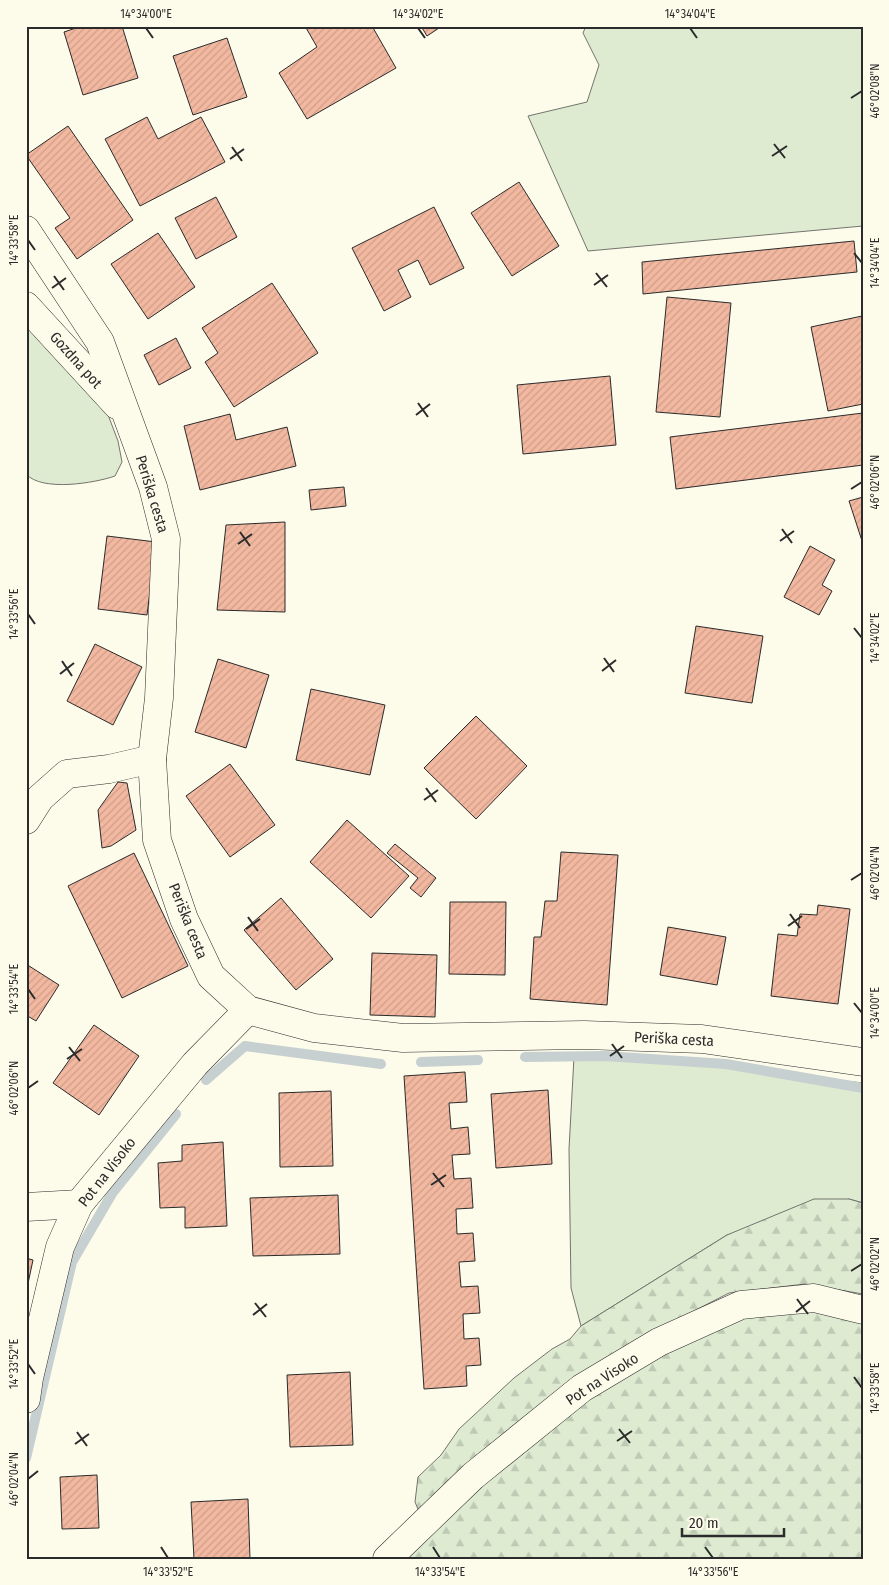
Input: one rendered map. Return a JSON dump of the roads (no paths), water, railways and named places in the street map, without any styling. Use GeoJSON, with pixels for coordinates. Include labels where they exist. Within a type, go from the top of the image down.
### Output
{"type":"FeatureCollection","features":[{"type":"Feature","properties":{"kind":"street","name":"Periška cesta"},"geometry":{"type":"LineString","coordinates":[[26,230],[100,342],[153,487],[166,539],[159,698],[152,759],[157,840],[184,919],[211,976],[248,1010],[314,1028],[403,1038],[584,1035],[702,1039],[863,1062]]}},
{"type":"Feature","properties":{"kind":"street","name":"Gozdna pot"},"geometry":{"type":"LineString","coordinates":[[26,306],[125,414]]}},
{"type":"Feature","properties":{"kind":"street"},"geometry":{"type":"LineString","coordinates":[[26,820],[40,798],[67,774],[109,769],[152,759]]}},
{"type":"Feature","properties":{"kind":"street","name":"Pot na Visoko"},"geometry":{"type":"LineString","coordinates":[[26,1399],[29,1378],[60,1247],[79,1204],[195,1064],[248,1010]]}},
{"type":"Feature","properties":{"kind":"street"},"geometry":{"type":"LineString","coordinates":[[26,1207],[79,1204]]}},
{"type":"Feature","properties":{"kind":"street","name":"Pot na Visoko"},"geometry":{"type":"LineString","coordinates":[[387,1559],[473,1476],[582,1388],[660,1342],[741,1306],[814,1298],[863,1310]]}},
{"type":"Feature","properties":{"kind":"waterway"},"geometry":{"type":"LineString","coordinates":[[206,1080],[245,1046],[381,1064]]}},
{"type":"Feature","properties":{"kind":"waterway"},"geometry":{"type":"LineString","coordinates":[[525,1057],[605,1056],[726,1064],[863,1088]]}},
{"type":"Feature","properties":{"kind":"waterway"},"geometry":{"type":"LineString","coordinates":[[421,1062],[478,1060]]}},
{"type":"Feature","properties":{"kind":"waterway"},"geometry":{"type":"LineString","coordinates":[[26,1458],[72,1262],[113,1192],[176,1114]]}}]}
